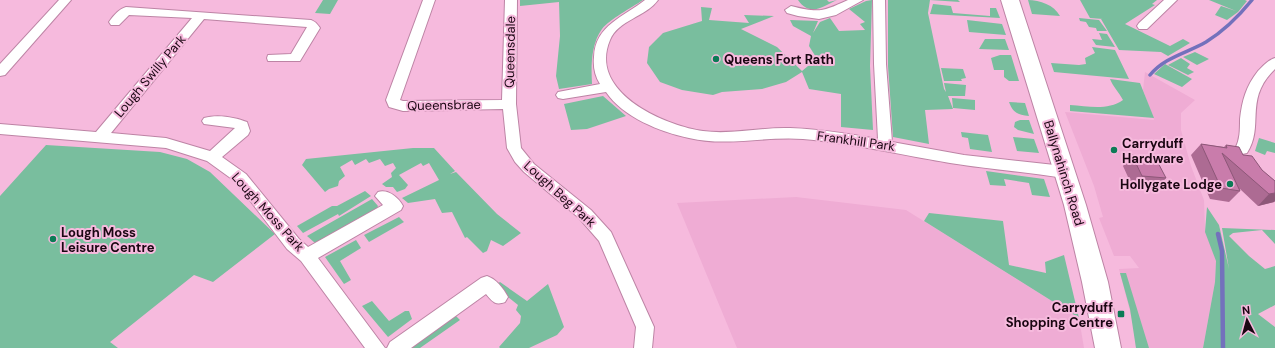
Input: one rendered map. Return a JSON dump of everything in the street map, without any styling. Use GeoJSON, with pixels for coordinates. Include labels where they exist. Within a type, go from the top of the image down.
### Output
{"type":"FeatureCollection","features":[{"type":"Feature","properties":{"kind":"highway","name":"Ballynahinch Road"},"geometry":{"type":"LineString","coordinates":[[1010,0],[1076,206],[1095,282],[1108,348]]}},
{"type":"Feature","properties":{"kind":"street"},"geometry":{"type":"LineString","coordinates":[[0,72],[65,0]]}},
{"type":"Feature","properties":{"kind":"street","name":"Queensbrae"},"geometry":{"type":"LineString","coordinates":[[429,0],[393,100],[394,104],[403,106],[509,104]]}},
{"type":"Feature","properties":{"kind":"street","name":"Queensdale"},"geometry":{"type":"LineString","coordinates":[[509,104],[511,0]]}},
{"type":"Feature","properties":{"kind":"street","name":"Frankhill Park"},"geometry":{"type":"LineString","coordinates":[[652,0],[618,24],[606,35],[601,50],[600,62],[602,76],[608,86],[624,105],[650,119],[684,132],[705,136],[797,133],[885,144],[950,158],[1064,172]]}},
{"type":"Feature","properties":{"kind":"street"},"geometry":{"type":"LineString","coordinates":[[791,10],[810,16],[822,16],[856,0]]}},
{"type":"Feature","properties":{"kind":"street"},"geometry":{"type":"LineString","coordinates":[[879,0],[880,57],[885,144]]}},
{"type":"Feature","properties":{"kind":"street"},"geometry":{"type":"LineString","coordinates":[[1143,26],[1171,0]]}},
{"type":"Feature","properties":{"kind":"street","name":"Lough Swilly Park"},"geometry":{"type":"LineString","coordinates":[[115,22],[126,12],[201,15],[311,24],[314,28],[295,58],[273,58]]}},
{"type":"Feature","properties":{"kind":"street","name":"Lough Swilly Park"},"geometry":{"type":"LineString","coordinates":[[100,137],[201,15]]}},
{"type":"Feature","properties":{"kind":"street"},"geometry":{"type":"LineString","coordinates":[[1242,149],[1246,143],[1250,92],[1258,80],[1275,62]]}},
{"type":"Feature","properties":{"kind":"street"},"geometry":{"type":"LineString","coordinates":[[563,95],[608,86]]}},
{"type":"Feature","properties":{"kind":"street","name":"Lough Beg Park"},"geometry":{"type":"LineString","coordinates":[[509,104],[513,142],[520,158],[585,214],[605,237],[638,307],[645,327],[643,348]]}},
{"type":"Feature","properties":{"kind":"street"},"geometry":{"type":"LineString","coordinates":[[209,121],[236,123],[242,125],[243,130],[212,157]]}},
{"type":"Feature","properties":{"kind":"street","name":"Lough Moss Park"},"geometry":{"type":"LineString","coordinates":[[0,129],[166,143],[212,157],[241,178],[293,244],[307,256],[376,348]]}},
{"type":"Feature","properties":{"kind":"street"},"geometry":{"type":"LineString","coordinates":[[307,256],[395,206],[383,196]]}},
{"type":"Feature","properties":{"kind":"street"},"geometry":{"type":"LineString","coordinates":[[396,348],[487,283],[499,297]]}},
{"type":"Feature","properties":{"kind":"shaded area"},"geometry":{"type":"Polygon","coordinates":[[[1145,72],[1195,100],[1181,113],[1181,130],[1191,166],[1204,200],[1205,228],[1216,261],[1215,282],[1203,348],[1136,348],[1133,323],[1119,269],[1139,268],[1130,256],[1114,256],[1099,218],[1103,217],[1094,186],[1065,112],[1154,120],[1143,90],[1145,72]]]}},
{"type":"Feature","properties":{"kind":"shaded area"},"geometry":{"type":"Polygon","coordinates":[[[796,197],[906,210],[1079,318],[1084,348],[737,348],[677,203],[796,197]]]}},
{"type":"Feature","properties":{"kind":"green space"},"geometry":{"type":"Polygon","coordinates":[[[323,0],[338,0],[330,14],[315,13],[323,0]]]}},
{"type":"Feature","properties":{"kind":"green space"},"geometry":{"type":"Polygon","coordinates":[[[520,0],[643,0],[610,21],[598,35],[592,55],[592,84],[559,89],[556,76],[560,36],[559,2],[520,6],[520,0]]]}},
{"type":"Feature","properties":{"kind":"green space"},"geometry":{"type":"Polygon","coordinates":[[[798,0],[827,0],[829,2],[837,0],[821,8],[812,9],[807,8],[798,0]]]}},
{"type":"Feature","properties":{"kind":"green space"},"geometry":{"type":"Polygon","coordinates":[[[872,0],[870,66],[873,130],[841,127],[841,94],[809,89],[802,72],[786,82],[762,89],[722,92],[713,95],[682,90],[660,82],[647,63],[649,47],[663,33],[702,21],[701,7],[712,8],[709,20],[749,23],[744,15],[774,16],[741,29],[777,47],[802,71],[808,66],[819,62],[809,46],[811,36],[793,26],[790,20],[818,21],[813,33],[820,22],[830,18],[839,31],[865,30],[860,24],[865,22],[849,9],[866,1],[872,0]]]}},
{"type":"Feature","properties":{"kind":"green space"},"geometry":{"type":"Polygon","coordinates":[[[888,0],[930,0],[928,13],[944,89],[946,92],[944,83],[966,85],[965,96],[948,96],[953,109],[925,110],[929,144],[893,137],[888,66],[888,0]]]}},
{"type":"Feature","properties":{"kind":"green space"},"geometry":{"type":"Polygon","coordinates":[[[930,0],[958,0],[960,2],[930,0]]]}},
{"type":"Feature","properties":{"kind":"green space"},"geometry":{"type":"Polygon","coordinates":[[[1028,0],[1037,1],[1050,6],[1060,16],[1032,14],[1028,0]]]}},
{"type":"Feature","properties":{"kind":"green space"},"geometry":{"type":"Polygon","coordinates":[[[1080,0],[1157,0],[1152,4],[1155,5],[1125,24],[1170,46],[1183,39],[1190,43],[1168,56],[1161,52],[1119,50],[1101,19],[1103,19],[1090,18],[1080,0]]]}},
{"type":"Feature","properties":{"kind":"green space"},"geometry":{"type":"Polygon","coordinates":[[[1209,0],[1247,1],[1238,12],[1227,20],[1215,15],[1221,6],[1236,11],[1209,0]]]}},
{"type":"Feature","properties":{"kind":"green space"},"geometry":{"type":"Polygon","coordinates":[[[933,4],[951,6],[953,13],[990,16],[990,8],[996,8],[1000,18],[930,14],[933,4]]]}},
{"type":"Feature","properties":{"kind":"green space"},"geometry":{"type":"Polygon","coordinates":[[[1079,18],[1099,20],[1107,31],[1097,31],[1096,28],[1089,27],[1086,22],[1080,21],[1079,18]]]}},
{"type":"Feature","properties":{"kind":"green space"},"geometry":{"type":"Polygon","coordinates":[[[967,20],[1002,24],[1006,35],[969,32],[967,20]]]}},
{"type":"Feature","properties":{"kind":"green space"},"geometry":{"type":"Polygon","coordinates":[[[1099,33],[1107,34],[1115,47],[1096,45],[1092,39],[1102,40],[1099,33]]]}},
{"type":"Feature","properties":{"kind":"green space"},"geometry":{"type":"Polygon","coordinates":[[[985,39],[1005,39],[1009,50],[979,49],[985,39]]]}},
{"type":"Feature","properties":{"kind":"green space"},"geometry":{"type":"Polygon","coordinates":[[[1092,47],[1115,50],[1129,79],[1054,72],[1051,63],[1086,64],[1085,58],[1095,53],[1092,47]]]}},
{"type":"Feature","properties":{"kind":"green space"},"geometry":{"type":"Polygon","coordinates":[[[1195,52],[1209,59],[1197,65],[1183,57],[1195,52]]]}},
{"type":"Feature","properties":{"kind":"green space"},"geometry":{"type":"Polygon","coordinates":[[[1000,55],[1011,55],[1019,81],[1009,81],[1004,77],[1004,70],[994,70],[991,58],[1000,55]]]}},
{"type":"Feature","properties":{"kind":"green space"},"geometry":{"type":"Polygon","coordinates":[[[1181,58],[1190,64],[1187,68],[1194,72],[1188,75],[1168,65],[1181,58]]]}},
{"type":"Feature","properties":{"kind":"green space"},"geometry":{"type":"Polygon","coordinates":[[[1165,64],[1192,79],[1182,87],[1154,74],[1165,64]]]}},
{"type":"Feature","properties":{"kind":"green space"},"geometry":{"type":"Polygon","coordinates":[[[941,68],[963,69],[966,78],[961,79],[962,81],[944,81],[941,68]]]}},
{"type":"Feature","properties":{"kind":"green space"},"geometry":{"type":"Polygon","coordinates":[[[1110,79],[1140,83],[1154,118],[1070,111],[1070,105],[1104,107],[1123,100],[1110,79]]]}},
{"type":"Feature","properties":{"kind":"green space"},"geometry":{"type":"Polygon","coordinates":[[[603,96],[626,116],[587,129],[571,130],[564,104],[603,96]]]}},
{"type":"Feature","properties":{"kind":"green space"},"geometry":{"type":"Polygon","coordinates":[[[952,98],[975,100],[975,110],[953,108],[952,98]]]}},
{"type":"Feature","properties":{"kind":"green space"},"geometry":{"type":"Polygon","coordinates":[[[1009,102],[1025,103],[1029,116],[1021,115],[1016,112],[1012,109],[1009,102]]]}},
{"type":"Feature","properties":{"kind":"green space"},"geometry":{"type":"Polygon","coordinates":[[[1020,120],[1029,120],[1034,134],[1018,130],[1014,127],[1015,122],[1020,120]]]}},
{"type":"Feature","properties":{"kind":"green space"},"geometry":{"type":"Polygon","coordinates":[[[961,132],[988,135],[992,152],[970,149],[968,138],[962,137],[961,132]]]}},
{"type":"Feature","properties":{"kind":"green space"},"geometry":{"type":"Polygon","coordinates":[[[1013,137],[1034,139],[1039,153],[1017,151],[1013,137]]]}},
{"type":"Feature","properties":{"kind":"green space"},"geometry":{"type":"Polygon","coordinates":[[[1259,138],[1275,143],[1275,153],[1267,151],[1265,155],[1255,151],[1259,138]]]}},
{"type":"Feature","properties":{"kind":"green space"},"geometry":{"type":"Polygon","coordinates":[[[46,145],[160,152],[187,159],[210,172],[275,234],[213,282],[194,275],[110,342],[118,348],[0,348],[0,196],[46,145]]]}},
{"type":"Feature","properties":{"kind":"green space"},"geometry":{"type":"Polygon","coordinates":[[[413,148],[434,148],[455,171],[450,174],[456,172],[497,214],[521,233],[503,246],[491,240],[487,251],[483,253],[467,237],[465,238],[452,212],[442,213],[435,199],[408,203],[402,198],[439,180],[429,163],[423,166],[421,163],[399,175],[408,185],[405,189],[397,192],[393,187],[386,187],[382,184],[392,177],[391,173],[396,168],[393,163],[385,166],[380,159],[369,163],[366,159],[355,165],[352,160],[340,167],[345,176],[339,181],[338,186],[325,192],[302,165],[306,159],[413,148]]]}},
{"type":"Feature","properties":{"kind":"green space"},"geometry":{"type":"Polygon","coordinates":[[[986,171],[1044,179],[1050,197],[1032,195],[1029,183],[1004,179],[1006,186],[990,185],[986,171]]]}},
{"type":"Feature","properties":{"kind":"green space"},"geometry":{"type":"Polygon","coordinates":[[[365,191],[371,196],[339,216],[338,214],[303,233],[297,226],[332,206],[337,206],[365,191]]]}},
{"type":"Feature","properties":{"kind":"green space"},"geometry":{"type":"Polygon","coordinates":[[[372,199],[378,206],[376,210],[317,243],[307,236],[372,199]]]}},
{"type":"Feature","properties":{"kind":"green space"},"geometry":{"type":"Polygon","coordinates":[[[1207,207],[1219,225],[1229,269],[1222,228],[1275,230],[1275,244],[1262,230],[1233,233],[1229,236],[1249,256],[1265,269],[1275,266],[1275,305],[1258,314],[1275,327],[1275,348],[1203,348],[1215,282],[1216,261],[1205,232],[1207,207]]]}},
{"type":"Feature","properties":{"kind":"green space"},"geometry":{"type":"Polygon","coordinates":[[[929,213],[1003,221],[1009,265],[1046,273],[1045,262],[1064,255],[1079,318],[924,221],[929,213]]]}},
{"type":"Feature","properties":{"kind":"green space"},"geometry":{"type":"Polygon","coordinates":[[[399,217],[404,222],[369,242],[364,235],[399,217]]]}},
{"type":"Feature","properties":{"kind":"green space"},"geometry":{"type":"Polygon","coordinates":[[[356,240],[361,248],[340,261],[351,280],[344,284],[325,257],[356,240]]]}},
{"type":"Feature","properties":{"kind":"green space"},"geometry":{"type":"Polygon","coordinates":[[[1120,273],[1126,273],[1149,348],[1136,348],[1130,309],[1120,273]]]}},
{"type":"Feature","properties":{"kind":"green space"},"geometry":{"type":"Polygon","coordinates":[[[500,282],[527,301],[548,284],[564,327],[557,335],[529,348],[500,348],[499,347],[520,323],[521,316],[516,310],[518,305],[494,286],[500,282]]]}},
{"type":"Feature","properties":{"kind":"green space"},"geometry":{"type":"Polygon","coordinates":[[[372,301],[389,321],[405,311],[409,311],[412,319],[388,337],[362,306],[372,301]]]}},
{"type":"Feature","properties":{"kind":"green space"},"geometry":{"type":"Polygon","coordinates":[[[453,313],[460,320],[420,348],[405,348],[453,313]]]}},
{"type":"Feature","properties":{"kind":"building"},"geometry":{"type":"Polygon","coordinates":[[[1201,144],[1227,148],[1226,145],[1239,147],[1243,155],[1252,156],[1262,170],[1275,181],[1275,193],[1269,194],[1222,153],[1240,191],[1221,188],[1201,144]]]}},
{"type":"Feature","properties":{"kind":"building"},"geometry":{"type":"Polygon","coordinates":[[[1132,155],[1155,157],[1166,178],[1142,176],[1132,155]]]}},
{"type":"Feature","properties":{"kind":"waterway"},"geometry":{"type":"LineString","coordinates":[[1150,75],[1162,64],[1199,46],[1219,33],[1252,0]]}},
{"type":"Feature","properties":{"kind":"waterway"},"geometry":{"type":"LineString","coordinates":[[1218,234],[1222,251],[1223,348]]}},
{"type":"Feature","properties":{"kind":"place","name":"Queens Fort Rath"},"geometry":{"type":"Point","coordinates":[716,59]}},
{"type":"Feature","properties":{"kind":"place","name":"Carryduff Hardware"},"geometry":{"type":"Point","coordinates":[1114,150]}},
{"type":"Feature","properties":{"kind":"place","name":"Hollygate Lodge"},"geometry":{"type":"Point","coordinates":[1230,184]}},
{"type":"Feature","properties":{"kind":"place","name":"Lough Moss Leisure Centre"},"geometry":{"type":"Point","coordinates":[53,239]}},
{"type":"Feature","properties":{"kind":"place","name":"Carryduff Shopping Centre"},"geometry":{"type":"Point","coordinates":[1121,314]}}]}
